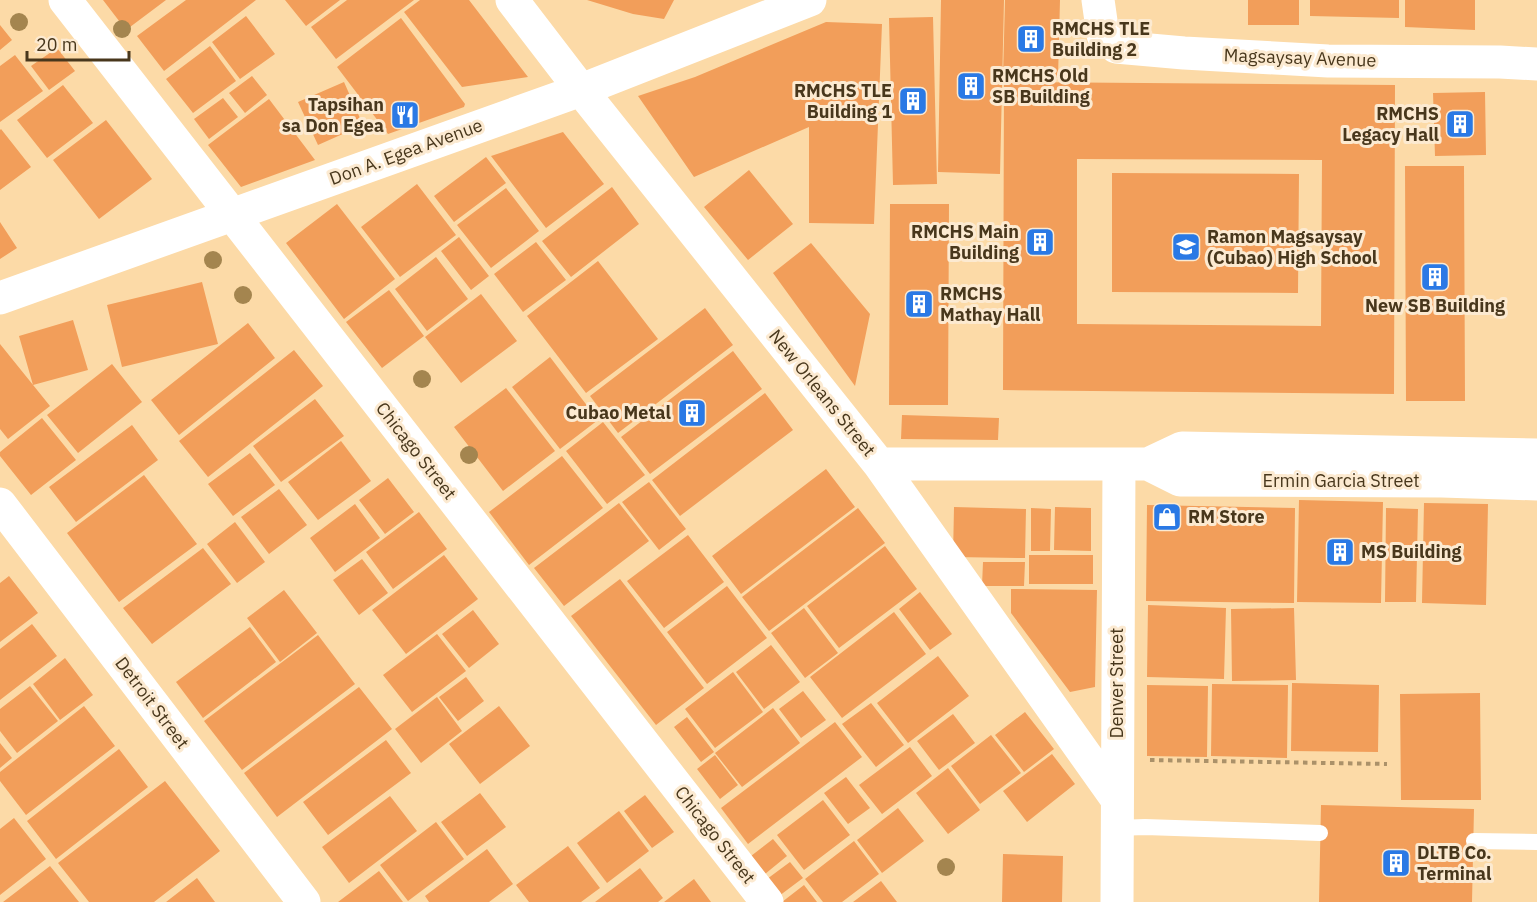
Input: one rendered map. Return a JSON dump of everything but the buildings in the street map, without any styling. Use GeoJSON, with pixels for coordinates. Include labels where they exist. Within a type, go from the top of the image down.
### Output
{"type":"FeatureCollection","features":[{"type":"Feature","properties":{"kind":"street","name":"Chicago Street"},"geometry":{"type":"LineString","coordinates":[[66,0],[768,902]]}},
{"type":"Feature","properties":{"kind":"street","name":"New Orleans Street"},"geometry":{"type":"LineString","coordinates":[[512,0],[879,464],[1116,813]]}},
{"type":"Feature","properties":{"kind":"street","name":"Don A. Egea Avenue"},"geometry":{"type":"LineString","coordinates":[[0,298],[581,90],[810,0]]}},
{"type":"Feature","properties":{"kind":"street","name":"Magsaysay Avenue"},"geometry":{"type":"LineString","coordinates":[[1098,0],[1103,35],[1116,47],[1328,61],[1537,64]]}},
{"type":"Feature","properties":{"kind":"street","name":"Ermin Garcia Street"},"geometry":{"type":"LineString","coordinates":[[879,464],[1133,464],[1182,448],[1537,455]]}},
{"type":"Feature","properties":{"kind":"street","name":"Ermin Garcia Street"},"geometry":{"type":"LineString","coordinates":[[1133,464],[1180,480],[1442,481],[1537,484]]}},
{"type":"Feature","properties":{"kind":"street","name":"Denver Street"},"geometry":{"type":"LineString","coordinates":[[1117,902],[1117,759],[1133,464]]}},
{"type":"Feature","properties":{"kind":"street","name":"Detroit Street"},"geometry":{"type":"LineString","coordinates":[[0,504],[304,902]]}},
{"type":"Feature","properties":{"kind":"lane"},"geometry":{"type":"LineString","coordinates":[[1116,813],[1145,827],[1320,833]]}},
{"type":"Feature","properties":{"kind":"lane"},"geometry":{"type":"LineString","coordinates":[[1474,841],[1537,842]]}},
{"type":"Feature","properties":{"kind":"path"},"geometry":{"type":"LineString","coordinates":[[1117,759],[1387,764]]}},
{"type":"Feature","properties":{"kind":"place","name":"RMCHS TLE Building 2"},"geometry":{"type":"Point","coordinates":[1031,39]}},
{"type":"Feature","properties":{"kind":"place","name":"RMCHS Old SB Building"},"geometry":{"type":"Point","coordinates":[971,86]}},
{"type":"Feature","properties":{"kind":"place","name":"RMCHS TLE Building 1"},"geometry":{"type":"Point","coordinates":[913,101]}},
{"type":"Feature","properties":{"kind":"place","name":"Tapsihan sa Don Egea"},"geometry":{"type":"Point","coordinates":[405,115]}},
{"type":"Feature","properties":{"kind":"place","name":"RMCHS Legacy Hall"},"geometry":{"type":"Point","coordinates":[1460,124]}},
{"type":"Feature","properties":{"kind":"place","name":"RMCHS Main Building"},"geometry":{"type":"Point","coordinates":[1040,242]}},
{"type":"Feature","properties":{"kind":"place","name":"Ramon Magsaysay (Cubao) High School"},"geometry":{"type":"Point","coordinates":[1186,247]}},
{"type":"Feature","properties":{"kind":"place","name":"New SB Building"},"geometry":{"type":"Point","coordinates":[1435,277]}},
{"type":"Feature","properties":{"kind":"place","name":"RMCHS Mathay Hall"},"geometry":{"type":"Point","coordinates":[919,304]}},
{"type":"Feature","properties":{"kind":"place","name":"Cubao Metal"},"geometry":{"type":"Point","coordinates":[692,413]}},
{"type":"Feature","properties":{"kind":"place","name":"RM Store"},"geometry":{"type":"Point","coordinates":[1167,517]}},
{"type":"Feature","properties":{"kind":"place","name":"MS Building"},"geometry":{"type":"Point","coordinates":[1340,552]}},
{"type":"Feature","properties":{"kind":"place","name":"DLTB Co. Terminal"},"geometry":{"type":"Point","coordinates":[1396,863]}}]}
